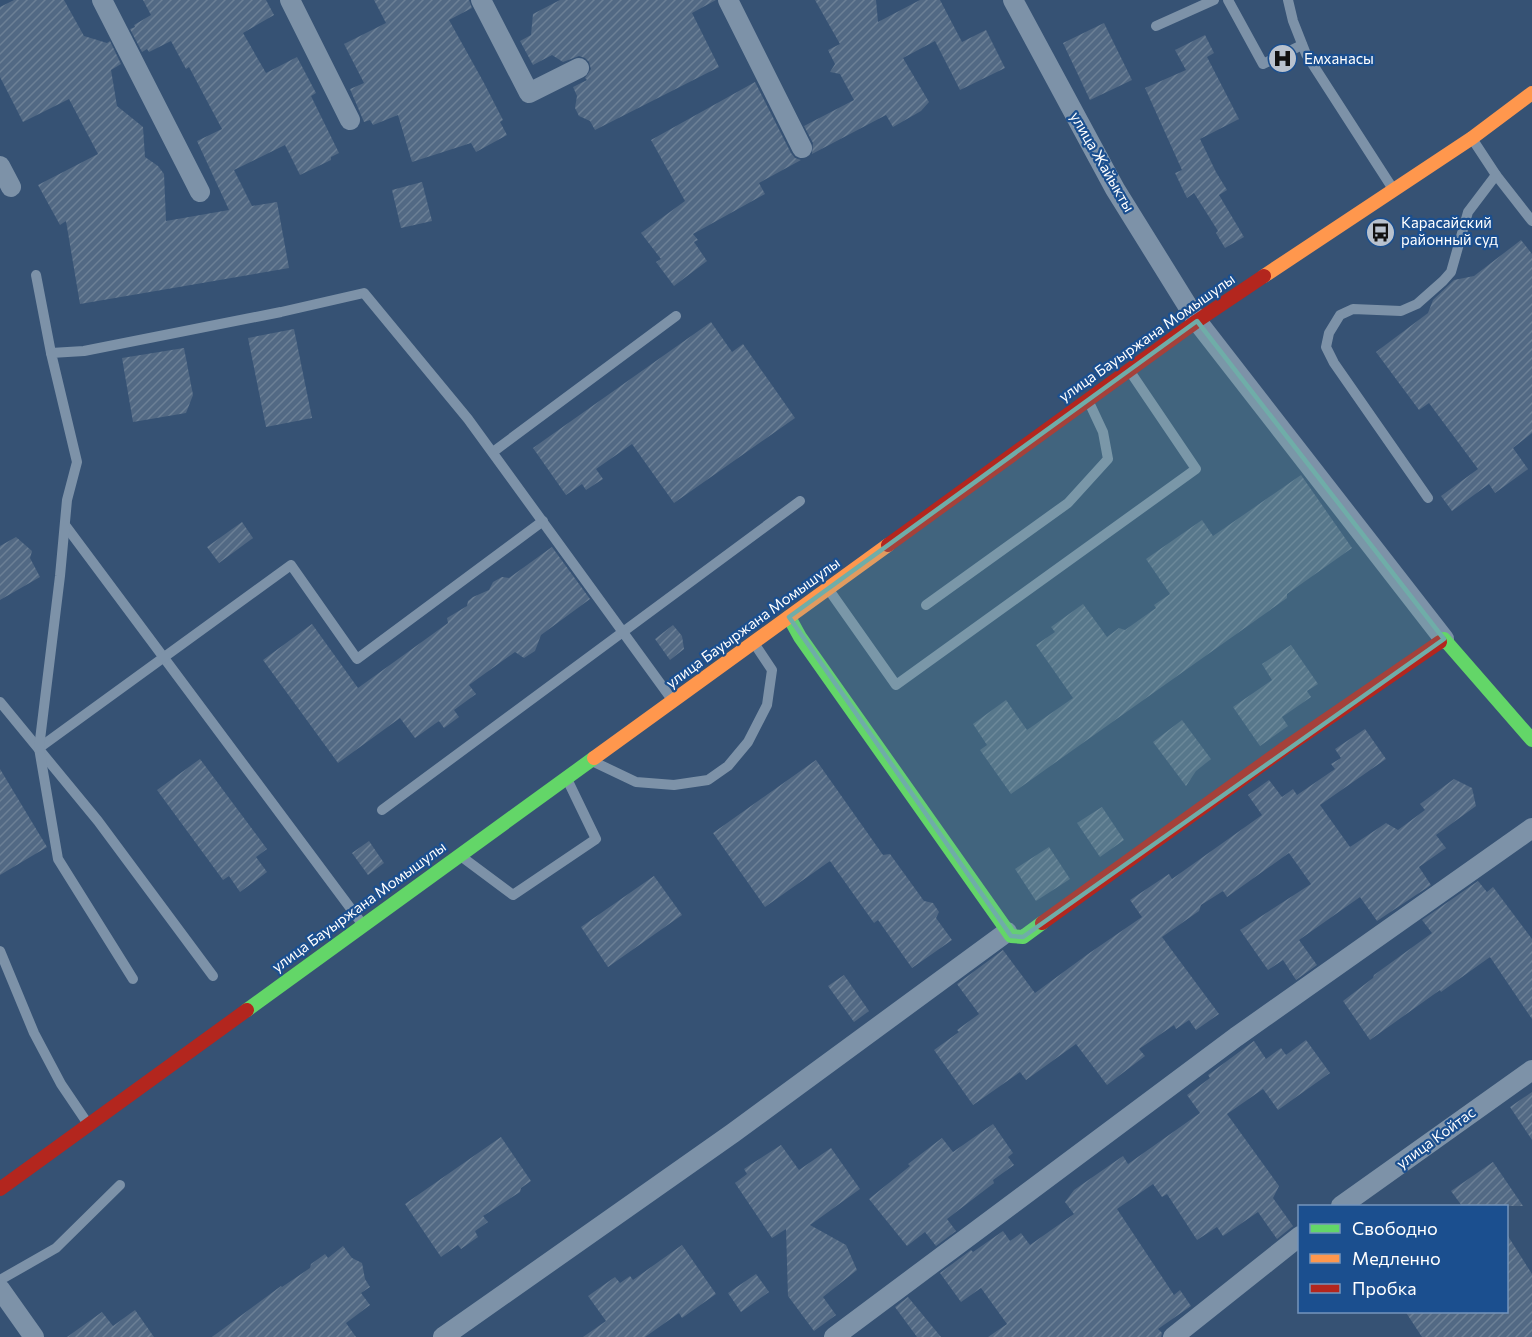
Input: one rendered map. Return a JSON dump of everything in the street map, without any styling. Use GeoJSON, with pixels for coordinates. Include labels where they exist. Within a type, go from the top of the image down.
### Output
{"type":"FeatureCollection","features":[{"type":"Feature","properties":{"kind":"street"},"geometry":{"type":"LineString","coordinates":[[102,0],[200,192]]}},
{"type":"Feature","properties":{"kind":"street"},"geometry":{"type":"LineString","coordinates":[[290,0],[350,120]]}},
{"type":"Feature","properties":{"kind":"street"},"geometry":{"type":"LineString","coordinates":[[481,0],[529,93],[579,68]]}},
{"type":"Feature","properties":{"kind":"street"},"geometry":{"type":"LineString","coordinates":[[728,0],[802,148]]}},
{"type":"Feature","properties":{"kind":"street","name":"улица Жайыкты"},"geometry":{"type":"LineString","coordinates":[[1013,0],[1115,189],[1197,321],[1444,639]]}},
{"type":"Feature","properties":{"kind":"street","name":"улица Бауыржана Момышулы"},"geometry":{"type":"LineString","coordinates":[[0,1189],[1197,321],[1472,138],[1532,93]]}},
{"type":"Feature","properties":{"kind":"street"},"geometry":{"type":"LineString","coordinates":[[0,166],[11,187]]}},
{"type":"Feature","properties":{"kind":"street"},"geometry":{"type":"LineString","coordinates":[[789,617],[833,685],[1011,936],[1023,937],[1209,805],[1312,728],[1444,639],[1532,740]]}},
{"type":"Feature","properties":{"kind":"street"},"geometry":{"type":"LineString","coordinates":[[834,1337],[1236,1037],[1532,828]]}},
{"type":"Feature","properties":{"kind":"street"},"geometry":{"type":"LineString","coordinates":[[443,1337],[723,1140],[1007,932]]}},
{"type":"Feature","properties":{"kind":"street","name":"улица Койтас"},"geometry":{"type":"LineString","coordinates":[[1342,1205],[1532,1070]]}},
{"type":"Feature","properties":{"kind":"street"},"geometry":{"type":"LineString","coordinates":[[1173,1337],[1298,1237]]}},
{"type":"Feature","properties":{"kind":"street"},"geometry":{"type":"LineString","coordinates":[[0,1289],[34,1337]]}},
{"type":"Feature","properties":{"kind":"lane"},"geometry":{"type":"LineString","coordinates":[[1156,26],[1214,0]]}},
{"type":"Feature","properties":{"kind":"lane"},"geometry":{"type":"LineString","coordinates":[[1228,0],[1263,64],[1302,45]]}},
{"type":"Feature","properties":{"kind":"lane"},"geometry":{"type":"LineString","coordinates":[[1288,0],[1293,21],[1306,54],[1393,189]]}},
{"type":"Feature","properties":{"kind":"lane"},"geometry":{"type":"LineString","coordinates":[[1472,138],[1496,175],[1532,221]]}},
{"type":"Feature","properties":{"kind":"lane"},"geometry":{"type":"LineString","coordinates":[[1428,498],[1334,363],[1326,347],[1329,333],[1340,315],[1353,309],[1401,311],[1417,304],[1443,281],[1451,272],[1467,212],[1496,175]]}},
{"type":"Feature","properties":{"kind":"lane"},"geometry":{"type":"LineString","coordinates":[[36,275],[51,353],[77,462],[68,500],[39,748],[58,859],[133,979]]}},
{"type":"Feature","properties":{"kind":"lane"},"geometry":{"type":"LineString","coordinates":[[51,353],[84,351],[364,293],[493,452],[673,701]]}},
{"type":"Feature","properties":{"kind":"lane"},"geometry":{"type":"LineString","coordinates":[[493,452],[676,316]]}},
{"type":"Feature","properties":{"kind":"lane"},"geometry":{"type":"LineString","coordinates":[[828,589],[896,686],[1085,550],[1196,469],[1129,370]]}},
{"type":"Feature","properties":{"kind":"lane"},"geometry":{"type":"LineString","coordinates":[[926,605],[1068,503],[1108,459],[1103,432],[1088,400]]}},
{"type":"Feature","properties":{"kind":"lane"},"geometry":{"type":"LineString","coordinates":[[382,810],[800,501]]}},
{"type":"Feature","properties":{"kind":"lane"},"geometry":{"type":"LineString","coordinates":[[39,748],[291,565],[357,659],[543,521]]}},
{"type":"Feature","properties":{"kind":"lane"},"geometry":{"type":"LineString","coordinates":[[65,525],[363,925]]}},
{"type":"Feature","properties":{"kind":"lane"},"geometry":{"type":"LineString","coordinates":[[590,760],[636,782],[674,785],[708,780],[728,766],[748,742],[767,705],[772,670],[754,643]]}},
{"type":"Feature","properties":{"kind":"lane"},"geometry":{"type":"LineString","coordinates":[[0,702],[98,821],[213,976]]}},
{"type":"Feature","properties":{"kind":"lane"},"geometry":{"type":"LineString","coordinates":[[459,856],[513,895],[596,839],[567,777]]}},
{"type":"Feature","properties":{"kind":"lane"},"geometry":{"type":"LineString","coordinates":[[0,951],[34,1033],[61,1084],[89,1125]]}},
{"type":"Feature","properties":{"kind":"lane"},"geometry":{"type":"LineString","coordinates":[[0,1280],[56,1248],[120,1185]]}},
{"type":"Feature","properties":{"kind":"highlighted area"},"geometry":{"type":"Polygon","coordinates":[[[1197,321],[1444,639],[1023,937],[1011,936],[789,617],[1197,321]]]}},
{"type":"Feature","properties":{"kind":"building"},"geometry":{"type":"Polygon","coordinates":[[[14,0],[64,0],[84,36],[107,43],[110,41],[121,64],[111,70],[117,106],[143,127],[145,157],[158,166],[164,174],[166,221],[229,210],[197,141],[222,129],[189,67],[186,69],[171,41],[149,52],[147,49],[142,52],[130,29],[151,15],[143,0],[266,0],[274,15],[243,33],[266,73],[297,57],[316,93],[311,96],[339,153],[331,157],[331,160],[300,175],[285,145],[234,170],[252,206],[277,202],[289,268],[80,304],[66,221],[60,225],[38,185],[98,154],[69,99],[23,122],[0,77],[0,7],[14,0]]]}},
{"type":"Feature","properties":{"kind":"building"},"geometry":{"type":"Polygon","coordinates":[[[374,0],[469,0],[472,8],[449,20],[503,120],[500,122],[507,135],[476,152],[471,143],[412,162],[398,115],[373,125],[370,120],[364,122],[350,89],[364,83],[344,44],[386,23],[374,0]]]}},
{"type":"Feature","properties":{"kind":"building"},"geometry":{"type":"Polygon","coordinates":[[[560,0],[716,0],[692,13],[719,67],[595,130],[590,121],[579,116],[575,108],[577,96],[573,87],[587,80],[585,78],[591,69],[589,62],[579,56],[563,62],[552,55],[533,65],[520,41],[531,35],[533,14],[560,0]]]}},
{"type":"Feature","properties":{"kind":"building"},"geometry":{"type":"Polygon","coordinates":[[[815,0],[876,0],[878,22],[920,0],[940,0],[962,42],[986,30],[1005,68],[960,90],[935,41],[903,58],[929,102],[921,111],[893,127],[886,115],[812,154],[813,143],[804,126],[854,100],[840,74],[830,72],[835,64],[828,50],[840,44],[815,0]]]}},
{"type":"Feature","properties":{"kind":"building"},"geometry":{"type":"Polygon","coordinates":[[[1104,23],[1132,80],[1090,100],[1063,43],[1104,23]]]}},
{"type":"Feature","properties":{"kind":"building"},"geometry":{"type":"Polygon","coordinates":[[[1205,35],[1214,53],[1207,57],[1239,119],[1200,139],[1227,190],[1219,195],[1244,237],[1225,248],[1216,233],[1218,231],[1194,193],[1187,198],[1175,173],[1182,170],[1145,88],[1186,70],[1175,50],[1205,35]]]}},
{"type":"Feature","properties":{"kind":"building"},"geometry":{"type":"Polygon","coordinates":[[[755,82],[791,153],[795,158],[801,160],[759,183],[765,194],[693,234],[698,240],[694,242],[707,261],[674,286],[656,262],[661,259],[641,233],[685,201],[651,140],[755,82]]]}},
{"type":"Feature","properties":{"kind":"building"},"geometry":{"type":"Polygon","coordinates":[[[422,182],[432,221],[401,228],[392,190],[422,182]]]}},
{"type":"Feature","properties":{"kind":"building"},"geometry":{"type":"Polygon","coordinates":[[[1521,240],[1532,254],[1532,433],[1513,448],[1528,469],[1495,493],[1489,484],[1452,511],[1441,496],[1478,469],[1429,403],[1419,410],[1376,352],[1428,313],[1433,300],[1454,280],[1474,276],[1521,240]]]}},
{"type":"Feature","properties":{"kind":"building"},"geometry":{"type":"Polygon","coordinates":[[[711,322],[732,352],[743,344],[795,418],[674,503],[632,444],[596,469],[603,479],[586,490],[582,484],[566,495],[533,448],[711,322]]]}},
{"type":"Feature","properties":{"kind":"building"},"geometry":{"type":"Polygon","coordinates":[[[294,329],[312,418],[266,427],[248,338],[294,329]]]}},
{"type":"Feature","properties":{"kind":"building"},"geometry":{"type":"Polygon","coordinates":[[[184,348],[193,395],[186,413],[133,422],[122,358],[184,348]]]}},
{"type":"Feature","properties":{"kind":"building"},"geometry":{"type":"Polygon","coordinates":[[[1301,475],[1352,548],[1287,594],[1287,598],[1011,794],[980,750],[987,745],[973,724],[1006,700],[1027,730],[1073,698],[1036,645],[1055,632],[1051,627],[1083,604],[1107,637],[1119,628],[1125,630],[1156,608],[1154,605],[1170,594],[1146,559],[1202,520],[1213,536],[1301,475]]]}},
{"type":"Feature","properties":{"kind":"building"},"geometry":{"type":"Polygon","coordinates":[[[242,522],[253,538],[219,563],[207,547],[242,522]]]}},
{"type":"Feature","properties":{"kind":"building"},"geometry":{"type":"Polygon","coordinates":[[[16,537],[32,551],[30,558],[40,577],[0,600],[0,546],[16,537]]]}},
{"type":"Feature","properties":{"kind":"building"},"geometry":{"type":"Polygon","coordinates":[[[552,547],[590,599],[541,635],[535,651],[524,658],[515,652],[469,685],[476,694],[454,710],[459,717],[444,728],[439,721],[415,738],[400,718],[338,763],[263,660],[312,624],[358,688],[448,623],[447,618],[467,606],[468,601],[473,597],[489,590],[493,582],[502,577],[509,578],[552,547]]]}},
{"type":"Feature","properties":{"kind":"building"},"geometry":{"type":"Polygon","coordinates":[[[673,625],[682,636],[684,649],[670,660],[655,639],[673,625]]]}},
{"type":"Feature","properties":{"kind":"building"},"geometry":{"type":"Polygon","coordinates":[[[1291,645],[1318,684],[1307,691],[1311,697],[1282,717],[1288,726],[1260,746],[1233,707],[1272,680],[1262,664],[1291,645]]]}},
{"type":"Feature","properties":{"kind":"building"},"geometry":{"type":"Polygon","coordinates":[[[1182,720],[1211,759],[1196,771],[1186,786],[1153,742],[1182,720]]]}},
{"type":"Feature","properties":{"kind":"building"},"geometry":{"type":"Polygon","coordinates":[[[1365,729],[1386,759],[1320,805],[1350,847],[1386,823],[1398,830],[1425,810],[1420,804],[1454,779],[1472,788],[1476,806],[1436,835],[1446,848],[1419,867],[1431,885],[1377,921],[1360,897],[1299,940],[1317,965],[1296,980],[1283,960],[1268,970],[1240,930],[1311,884],[1289,853],[1227,897],[1223,891],[1201,905],[1199,911],[1162,937],[1219,1014],[1196,1030],[1189,1020],[1176,1029],[1174,1025],[1139,1049],[1145,1056],[1107,1085],[1076,1044],[1026,1080],[1020,1072],[973,1105],[934,1050],[979,1014],[957,984],[1003,950],[1035,993],[1142,917],[1130,900],[1169,874],[1172,879],[1262,815],[1248,795],[1269,780],[1282,797],[1293,789],[1297,795],[1335,769],[1331,764],[1341,758],[1335,749],[1365,729]]]}},
{"type":"Feature","properties":{"kind":"building"},"geometry":{"type":"Polygon","coordinates":[[[200,759],[267,849],[256,857],[267,872],[240,892],[229,876],[223,880],[157,790],[200,759]]]}},
{"type":"Feature","properties":{"kind":"building"},"geometry":{"type":"Polygon","coordinates":[[[816,760],[883,855],[890,854],[924,901],[933,903],[939,912],[936,918],[952,940],[912,968],[878,920],[874,923],[830,861],[765,907],[713,833],[816,760]]]}},
{"type":"Feature","properties":{"kind":"building"},"geometry":{"type":"Polygon","coordinates":[[[0,769],[47,847],[0,875],[0,769]]]}},
{"type":"Feature","properties":{"kind":"building"},"geometry":{"type":"Polygon","coordinates":[[[1102,807],[1124,840],[1100,857],[1077,823],[1102,807]]]}},
{"type":"Feature","properties":{"kind":"building"},"geometry":{"type":"Polygon","coordinates":[[[369,841],[384,863],[368,875],[352,853],[369,841]]]}},
{"type":"Feature","properties":{"kind":"building"},"geometry":{"type":"Polygon","coordinates":[[[1049,847],[1070,879],[1036,901],[1015,869],[1049,847]]]}},
{"type":"Feature","properties":{"kind":"building"},"geometry":{"type":"Polygon","coordinates":[[[654,876],[682,915],[608,967],[581,927],[654,876]]]}},
{"type":"Feature","properties":{"kind":"building"},"geometry":{"type":"Polygon","coordinates":[[[1478,881],[1487,892],[1493,887],[1532,939],[1532,1019],[1490,957],[1370,1040],[1343,1001],[1374,975],[1432,933],[1422,920],[1478,881]]]}},
{"type":"Feature","properties":{"kind":"building"},"geometry":{"type":"Polygon","coordinates":[[[844,975],[869,1011],[854,1022],[828,986],[844,975]]]}},
{"type":"Feature","properties":{"kind":"building"},"geometry":{"type":"Polygon","coordinates":[[[1306,1040],[1330,1073],[1278,1110],[1263,1089],[1227,1114],[1279,1186],[1273,1198],[1293,1226],[1277,1239],[1258,1212],[1223,1236],[1217,1227],[1197,1240],[1167,1194],[1162,1197],[1153,1184],[1117,1209],[1174,1295],[1180,1290],[1191,1306],[1158,1329],[1162,1333],[1161,1337],[988,1337],[1007,1324],[981,1288],[961,1302],[940,1273],[971,1250],[973,1252],[1003,1231],[1010,1241],[1021,1233],[1030,1245],[1074,1214],[1065,1202],[1074,1190],[1123,1156],[1128,1164],[1200,1113],[1187,1095],[1210,1078],[1208,1075],[1254,1041],[1266,1059],[1281,1048],[1286,1055],[1306,1040]]]}},
{"type":"Feature","properties":{"kind":"building"},"geometry":{"type":"Polygon","coordinates":[[[1532,1092],[1532,1140],[1510,1107],[1532,1092]]]}},
{"type":"Feature","properties":{"kind":"building"},"geometry":{"type":"Polygon","coordinates":[[[993,1124],[1013,1153],[1008,1157],[1014,1165],[947,1219],[956,1231],[936,1246],[925,1232],[907,1246],[869,1199],[910,1166],[908,1164],[942,1138],[953,1152],[993,1124]]]}},
{"type":"Feature","properties":{"kind":"building"},"geometry":{"type":"Polygon","coordinates":[[[501,1137],[531,1181],[521,1188],[520,1192],[483,1216],[488,1222],[475,1231],[478,1237],[461,1249],[458,1245],[441,1257],[405,1204],[501,1137]]]}},
{"type":"Feature","properties":{"kind":"building"},"geometry":{"type":"Polygon","coordinates":[[[781,1145],[799,1170],[831,1148],[860,1189],[810,1225],[846,1245],[857,1270],[823,1297],[836,1315],[814,1331],[788,1296],[786,1229],[772,1238],[735,1183],[747,1174],[744,1169],[781,1145]]]}},
{"type":"Feature","properties":{"kind":"building"},"geometry":{"type":"Polygon","coordinates":[[[1493,1162],[1523,1206],[1461,1205],[1451,1191],[1493,1162]]]}},
{"type":"Feature","properties":{"kind":"building"},"geometry":{"type":"Polygon","coordinates":[[[1508,1236],[1532,1274],[1532,1337],[1422,1337],[1406,1313],[1508,1313],[1508,1236]]]}},
{"type":"Feature","properties":{"kind":"building"},"geometry":{"type":"Polygon","coordinates":[[[682,1245],[716,1294],[682,1318],[679,1313],[645,1337],[583,1337],[606,1321],[588,1296],[615,1277],[620,1283],[630,1276],[633,1280],[682,1245]]]}},
{"type":"Feature","properties":{"kind":"building"},"geometry":{"type":"Polygon","coordinates":[[[343,1246],[352,1258],[362,1263],[365,1279],[370,1287],[361,1293],[370,1305],[346,1323],[356,1337],[212,1337],[281,1286],[310,1268],[311,1264],[325,1254],[328,1258],[343,1246]]]}},
{"type":"Feature","properties":{"kind":"building"},"geometry":{"type":"Polygon","coordinates":[[[756,1274],[769,1292],[741,1312],[728,1293],[756,1274]]]}},
{"type":"Feature","properties":{"kind":"building"},"geometry":{"type":"Polygon","coordinates":[[[908,1297],[941,1337],[917,1337],[895,1307],[908,1297]]]}},
{"type":"Feature","properties":{"kind":"building"},"geometry":{"type":"Polygon","coordinates":[[[135,1310],[154,1337],[67,1337],[102,1312],[113,1326],[135,1310]]]}},
{"type":"Feature","properties":{"kind":"traffic: fast"},"geometry":{"type":"LineString","coordinates":[[789,617],[800,637],[1011,936],[1023,937],[1042,923]]}},
{"type":"Feature","properties":{"kind":"traffic: fast"},"geometry":{"type":"LineString","coordinates":[[1440,642],[1444,639],[1532,740]]}},
{"type":"Feature","properties":{"kind":"traffic: fast"},"geometry":{"type":"LineString","coordinates":[[247,1010],[594,758]]}},
{"type":"Feature","properties":{"kind":"traffic: slow"},"geometry":{"type":"LineString","coordinates":[[1264,276],[1472,138],[1532,93]]}},
{"type":"Feature","properties":{"kind":"traffic: slow"},"geometry":{"type":"LineString","coordinates":[[594,758],[888,545]]}},
{"type":"Feature","properties":{"kind":"traffic: jam"},"geometry":{"type":"LineString","coordinates":[[888,545],[1197,321],[1264,276]]}},
{"type":"Feature","properties":{"kind":"traffic: jam"},"geometry":{"type":"LineString","coordinates":[[1042,923],[1285,748],[1440,642]]}},
{"type":"Feature","properties":{"kind":"traffic: jam"},"geometry":{"type":"LineString","coordinates":[[0,1189],[247,1010]]}},
{"type":"Feature","properties":{"kind":"place","name":"Емханасы"},"geometry":{"type":"Point","coordinates":[1283,59]}},
{"type":"Feature","properties":{"kind":"place","name":"Карасайский районный суд"},"geometry":{"type":"Point","coordinates":[1380,232]}}]}
